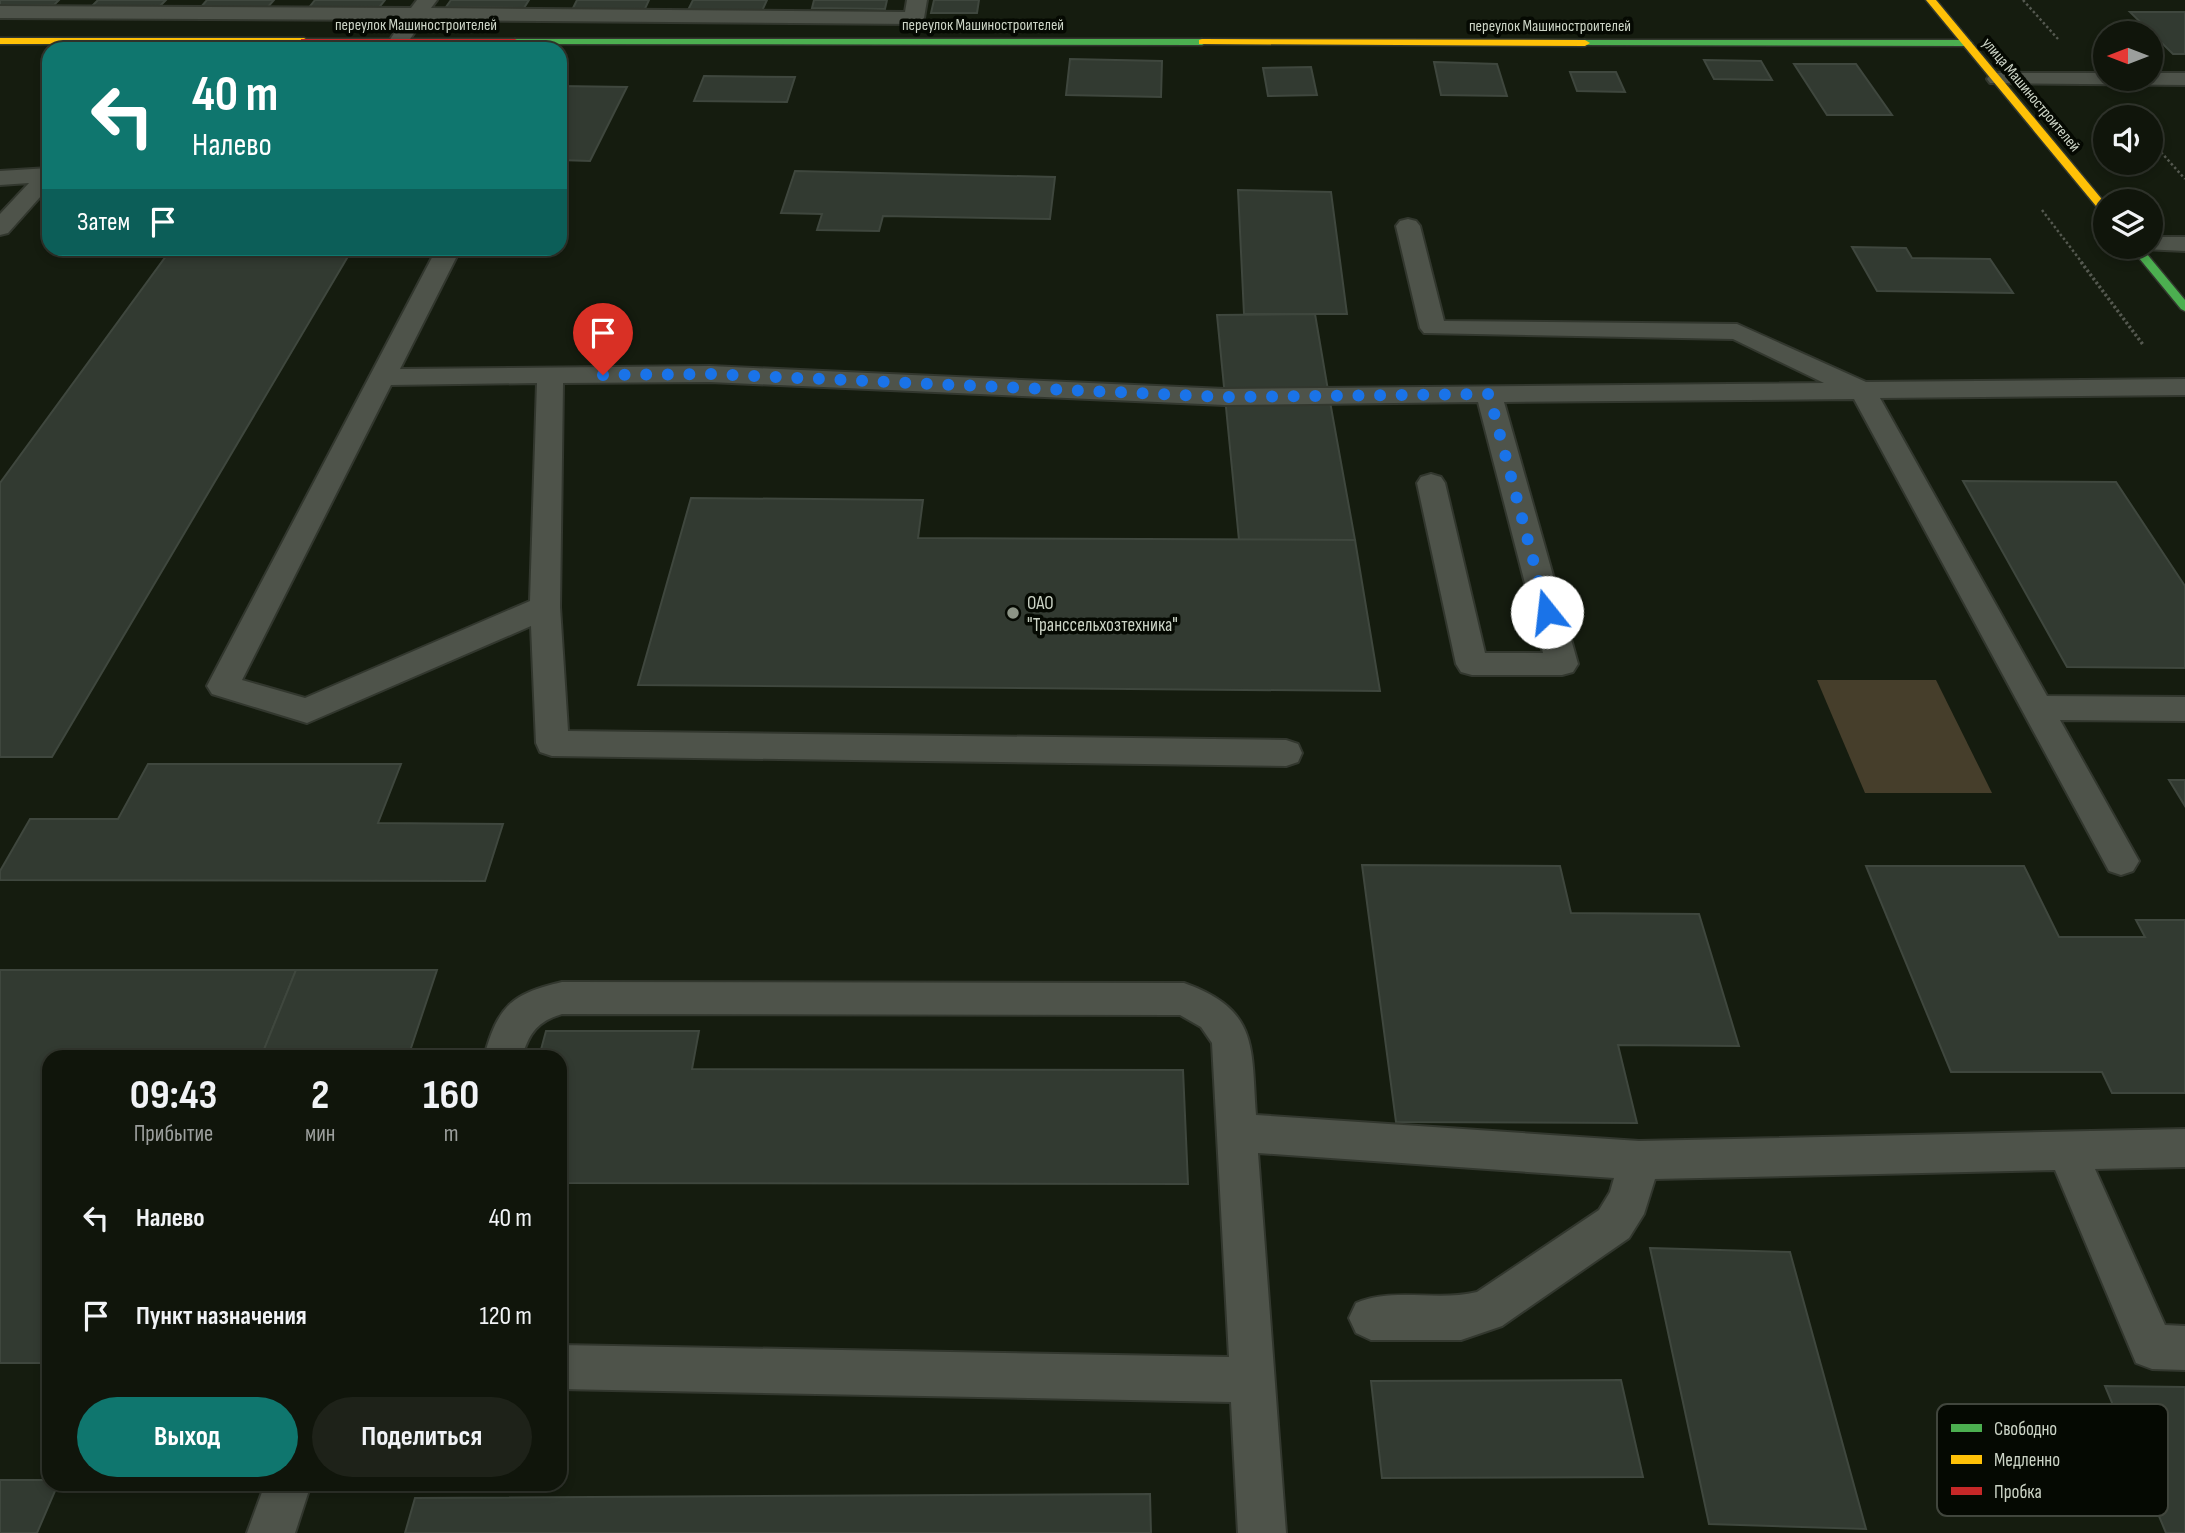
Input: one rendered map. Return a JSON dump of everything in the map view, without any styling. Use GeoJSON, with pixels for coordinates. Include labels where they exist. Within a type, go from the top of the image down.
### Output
{"type":"FeatureCollection","features":[{"type":"Feature","properties":{"kind":"street","name":"улица Машиностроителей"},"geometry":{"type":"LineString","coordinates":[[1931,0],[2093,195]]}},
{"type":"Feature","properties":{"kind":"street","name":"переулок Машиностроителей"},"geometry":{"type":"LineString","coordinates":[[0,41],[70,42]]}},
{"type":"Feature","properties":{"kind":"street","name":"переулок Машиностроителей"},"geometry":{"type":"LineString","coordinates":[[368,42],[1966,43]]}},
{"type":"Feature","properties":{"kind":"street"},"geometry":{"type":"LineString","coordinates":[[2148,259],[2176,285],[2185,307]]}},
{"type":"Feature","properties":{"kind":"lane"},"geometry":{"type":"LineString","coordinates":[[0,12],[422,7],[792,8],[914,18],[917,0]]}},
{"type":"Feature","properties":{"kind":"lane"},"geometry":{"type":"LineString","coordinates":[[398,41],[422,7]]}},
{"type":"Feature","properties":{"kind":"lane"},"geometry":{"type":"LineString","coordinates":[[1997,79],[2185,79]]}},
{"type":"Feature","properties":{"kind":"lane"},"geometry":{"type":"LineString","coordinates":[[0,178],[42,175]]}},
{"type":"Feature","properties":{"kind":"lane"},"geometry":{"type":"LineString","coordinates":[[0,228],[42,183]]}},
{"type":"Feature","properties":{"kind":"lane"},"geometry":{"type":"LineString","coordinates":[[1408,226],[1433,328],[1737,332],[1863,391],[2121,861]]}},
{"type":"Feature","properties":{"kind":"lane"},"geometry":{"type":"LineString","coordinates":[[2163,244],[2185,244]]}},
{"type":"Feature","properties":{"kind":"lane"},"geometry":{"type":"LineString","coordinates":[[445,256],[223,686],[307,711],[545,607]]}},
{"type":"Feature","properties":{"kind":"lane"},"geometry":{"type":"LineString","coordinates":[[381,377],[710,374],[1225,397],[2180,387]]}},
{"type":"Feature","properties":{"kind":"lane"},"geometry":{"type":"LineString","coordinates":[[550,375],[545,607],[552,743],[1286,753]]}},
{"type":"Feature","properties":{"kind":"lane"},"geometry":{"type":"LineString","coordinates":[[1431,483],[1472,664],[1562,664],[1489,394]]}},
{"type":"Feature","properties":{"kind":"lane"},"geometry":{"type":"LineString","coordinates":[[2036,708],[2185,709]]}},
{"type":"Feature","properties":{"kind":"lane"},"geometry":{"type":"LineString","coordinates":[[505,1050],[510,1031],[534,1005],[562,998],[1184,999],[1214,1015],[1231,1039],[1262,1533]]}},
{"type":"Feature","properties":{"kind":"lane"},"geometry":{"type":"LineString","coordinates":[[1238,1133],[1639,1160],[2185,1147]]}},
{"type":"Feature","properties":{"kind":"lane"},"geometry":{"type":"LineString","coordinates":[[2066,1149],[2152,1348],[2185,1348]]}},
{"type":"Feature","properties":{"kind":"lane"},"geometry":{"type":"LineString","coordinates":[[1371,1318],[1461,1318],[1488,1311],[1614,1224],[1629,1200],[1639,1160]]}},
{"type":"Feature","properties":{"kind":"lane"},"geometry":{"type":"LineString","coordinates":[[567,1367],[1253,1380]]}},
{"type":"Feature","properties":{"kind":"lane"},"geometry":{"type":"LineString","coordinates":[[271,1533],[286,1491]]}},
{"type":"Feature","properties":{"kind":"path"},"geometry":{"type":"LineString","coordinates":[[2163,154],[2185,179]]}},
{"type":"Feature","properties":{"kind":"path"},"geometry":{"type":"LineString","coordinates":[[2042,209],[2180,387]]}},
{"type":"Feature","properties":{"kind":"shaded area"},"geometry":{"type":"Polygon","coordinates":[[[1817,680],[1936,680],[1992,793],[1865,793],[1817,680]]]}},
{"type":"Feature","properties":{"kind":"building"},"geometry":{"type":"Polygon","coordinates":[[[0,0],[59,0],[54,5],[0,5],[0,0]]]}},
{"type":"Feature","properties":{"kind":"building"},"geometry":{"type":"Polygon","coordinates":[[[98,0],[166,0],[157,9],[90,8],[98,0]]]}},
{"type":"Feature","properties":{"kind":"building"},"geometry":{"type":"Polygon","coordinates":[[[207,0],[274,0],[267,8],[200,8],[207,0]]]}},
{"type":"Feature","properties":{"kind":"building"},"geometry":{"type":"Polygon","coordinates":[[[315,0],[385,0],[377,10],[307,10],[315,0]]]}},
{"type":"Feature","properties":{"kind":"building"},"geometry":{"type":"Polygon","coordinates":[[[451,0],[529,0],[524,8],[446,7],[451,0]]]}},
{"type":"Feature","properties":{"kind":"building"},"geometry":{"type":"Polygon","coordinates":[[[577,0],[649,0],[644,11],[572,10],[577,0]]]}},
{"type":"Feature","properties":{"kind":"building"},"geometry":{"type":"Polygon","coordinates":[[[693,0],[767,0],[762,11],[688,10],[693,0]]]}},
{"type":"Feature","properties":{"kind":"building"},"geometry":{"type":"Polygon","coordinates":[[[814,0],[887,0],[885,9],[812,8],[814,0]]]}},
{"type":"Feature","properties":{"kind":"building"},"geometry":{"type":"Polygon","coordinates":[[[934,0],[979,0],[977,13],[931,13],[934,0]]]}},
{"type":"Feature","properties":{"kind":"building"},"geometry":{"type":"Polygon","coordinates":[[[2130,12],[2185,12],[2185,54],[2173,54],[2163,44],[2163,21],[2139,21],[2130,12]]]}},
{"type":"Feature","properties":{"kind":"building"},"geometry":{"type":"Polygon","coordinates":[[[1070,59],[1162,61],[1161,97],[1066,95],[1070,59]]]}},
{"type":"Feature","properties":{"kind":"building"},"geometry":{"type":"Polygon","coordinates":[[[1704,60],[1761,61],[1772,80],[1714,79],[1704,60]]]}},
{"type":"Feature","properties":{"kind":"building"},"geometry":{"type":"Polygon","coordinates":[[[1434,62],[1497,64],[1507,96],[1441,95],[1434,62]]]}},
{"type":"Feature","properties":{"kind":"building"},"geometry":{"type":"Polygon","coordinates":[[[1794,64],[1856,64],[1892,115],[1827,115],[1794,64]]]}},
{"type":"Feature","properties":{"kind":"building"},"geometry":{"type":"Polygon","coordinates":[[[1311,67],[1317,95],[1268,96],[1263,68],[1311,67]]]}},
{"type":"Feature","properties":{"kind":"building"},"geometry":{"type":"Polygon","coordinates":[[[1570,72],[1616,72],[1625,92],[1577,91],[1570,72]]]}},
{"type":"Feature","properties":{"kind":"building"},"geometry":{"type":"Polygon","coordinates":[[[704,76],[795,77],[787,102],[694,101],[704,76]]]}},
{"type":"Feature","properties":{"kind":"building"},"geometry":{"type":"Polygon","coordinates":[[[567,86],[627,87],[590,161],[567,160],[567,86]]]}},
{"type":"Feature","properties":{"kind":"building"},"geometry":{"type":"Polygon","coordinates":[[[795,171],[1055,177],[1050,219],[883,216],[879,231],[817,230],[822,214],[781,213],[795,171]]]}},
{"type":"Feature","properties":{"kind":"building"},"geometry":{"type":"Polygon","coordinates":[[[1238,190],[1331,192],[1347,314],[1244,314],[1238,190]]]}},
{"type":"Feature","properties":{"kind":"building"},"geometry":{"type":"Polygon","coordinates":[[[1852,247],[1906,248],[1912,258],[1990,259],[2013,293],[1877,291],[1852,247]]]}},
{"type":"Feature","properties":{"kind":"building"},"geometry":{"type":"Polygon","coordinates":[[[166,256],[348,256],[52,757],[0,757],[0,483],[166,256]]]}},
{"type":"Feature","properties":{"kind":"building"},"geometry":{"type":"Polygon","coordinates":[[[1315,314],[1329,396],[1225,397],[1217,315],[1315,314]]]}},
{"type":"Feature","properties":{"kind":"building"},"geometry":{"type":"Polygon","coordinates":[[[1329,396],[1355,540],[1239,540],[1225,397],[1329,396]]]}},
{"type":"Feature","properties":{"kind":"building"},"geometry":{"type":"Polygon","coordinates":[[[1963,481],[2116,482],[2185,586],[2185,668],[2067,667],[1963,481]]]}},
{"type":"Feature","properties":{"kind":"building","name":"ОАО \"Транссельхозтехника\""},"geometry":{"type":"Polygon","coordinates":[[[691,498],[923,500],[918,538],[1355,540],[1380,691],[638,685],[691,498]]]}},
{"type":"Feature","properties":{"kind":"building"},"geometry":{"type":"Polygon","coordinates":[[[148,764],[401,764],[378,823],[503,824],[485,881],[0,880],[0,871],[30,819],[118,819],[148,764]]]}},
{"type":"Feature","properties":{"kind":"building"},"geometry":{"type":"Polygon","coordinates":[[[2169,780],[2185,780],[2185,806],[2169,780]]]}},
{"type":"Feature","properties":{"kind":"building"},"geometry":{"type":"Polygon","coordinates":[[[1362,865],[1560,866],[1571,913],[1699,914],[1739,1046],[1618,1045],[1637,1123],[1396,1122],[1362,865]]]}},
{"type":"Feature","properties":{"kind":"building"},"geometry":{"type":"Polygon","coordinates":[[[1866,866],[2024,866],[2059,937],[2145,937],[2136,920],[2185,920],[2185,1093],[2112,1093],[2102,1072],[1951,1072],[1866,866]]]}},
{"type":"Feature","properties":{"kind":"building"},"geometry":{"type":"Polygon","coordinates":[[[0,970],[296,970],[264,1050],[42,1050],[42,1363],[0,1363],[0,970]]]}},
{"type":"Feature","properties":{"kind":"building"},"geometry":{"type":"Polygon","coordinates":[[[296,970],[437,970],[410,1050],[264,1050],[296,970]]]}},
{"type":"Feature","properties":{"kind":"building"},"geometry":{"type":"Polygon","coordinates":[[[546,1031],[699,1031],[692,1069],[1183,1070],[1188,1184],[567,1183],[567,1050],[541,1050],[546,1031]]]}},
{"type":"Feature","properties":{"kind":"building"},"geometry":{"type":"Polygon","coordinates":[[[1650,1248],[1790,1252],[1866,1529],[1709,1524],[1650,1248]]]}},
{"type":"Feature","properties":{"kind":"building"},"geometry":{"type":"Polygon","coordinates":[[[1621,1380],[1643,1477],[1382,1478],[1371,1381],[1621,1380]]]}},
{"type":"Feature","properties":{"kind":"building"},"geometry":{"type":"Polygon","coordinates":[[[2105,1386],[2185,1387],[2185,1533],[2166,1533],[2159,1516],[2168,1516],[2168,1404],[2112,1404],[2105,1386]]]}},
{"type":"Feature","properties":{"kind":"building"},"geometry":{"type":"Polygon","coordinates":[[[0,1480],[42,1480],[42,1491],[55,1491],[37,1533],[0,1533],[0,1480]]]}},
{"type":"Feature","properties":{"kind":"building"},"geometry":{"type":"Polygon","coordinates":[[[1150,1494],[1151,1533],[405,1533],[415,1498],[1150,1494]]]}},
{"type":"Feature","properties":{"kind":"traffic: fast"},"geometry":{"type":"LineString","coordinates":[[515,42],[1202,42]]}},
{"type":"Feature","properties":{"kind":"traffic: fast"},"geometry":{"type":"LineString","coordinates":[[1585,43],[1967,43]]}},
{"type":"Feature","properties":{"kind":"traffic: fast"},"geometry":{"type":"LineString","coordinates":[[2145,259],[2185,307]]}},
{"type":"Feature","properties":{"kind":"traffic: slow"},"geometry":{"type":"LineString","coordinates":[[1931,0],[2093,196]]}},
{"type":"Feature","properties":{"kind":"traffic: slow"},"geometry":{"type":"LineString","coordinates":[[0,41],[304,41]]}},
{"type":"Feature","properties":{"kind":"traffic: slow"},"geometry":{"type":"LineString","coordinates":[[1202,42],[1585,43]]}},
{"type":"Feature","properties":{"kind":"traffic: jam"},"geometry":{"type":"LineString","coordinates":[[304,41],[515,42]]}},
{"type":"Feature","properties":{"kind":"place","name":"ОАО \"Транссельхозтехника\""},"geometry":{"type":"Point","coordinates":[1013,613]}},
{"type":"Feature","properties":{"kind":"route"},"geometry":{"type":"LineString","coordinates":[[603,375],[710,374],[1225,397],[1489,394],[1547,612]]}}]}
